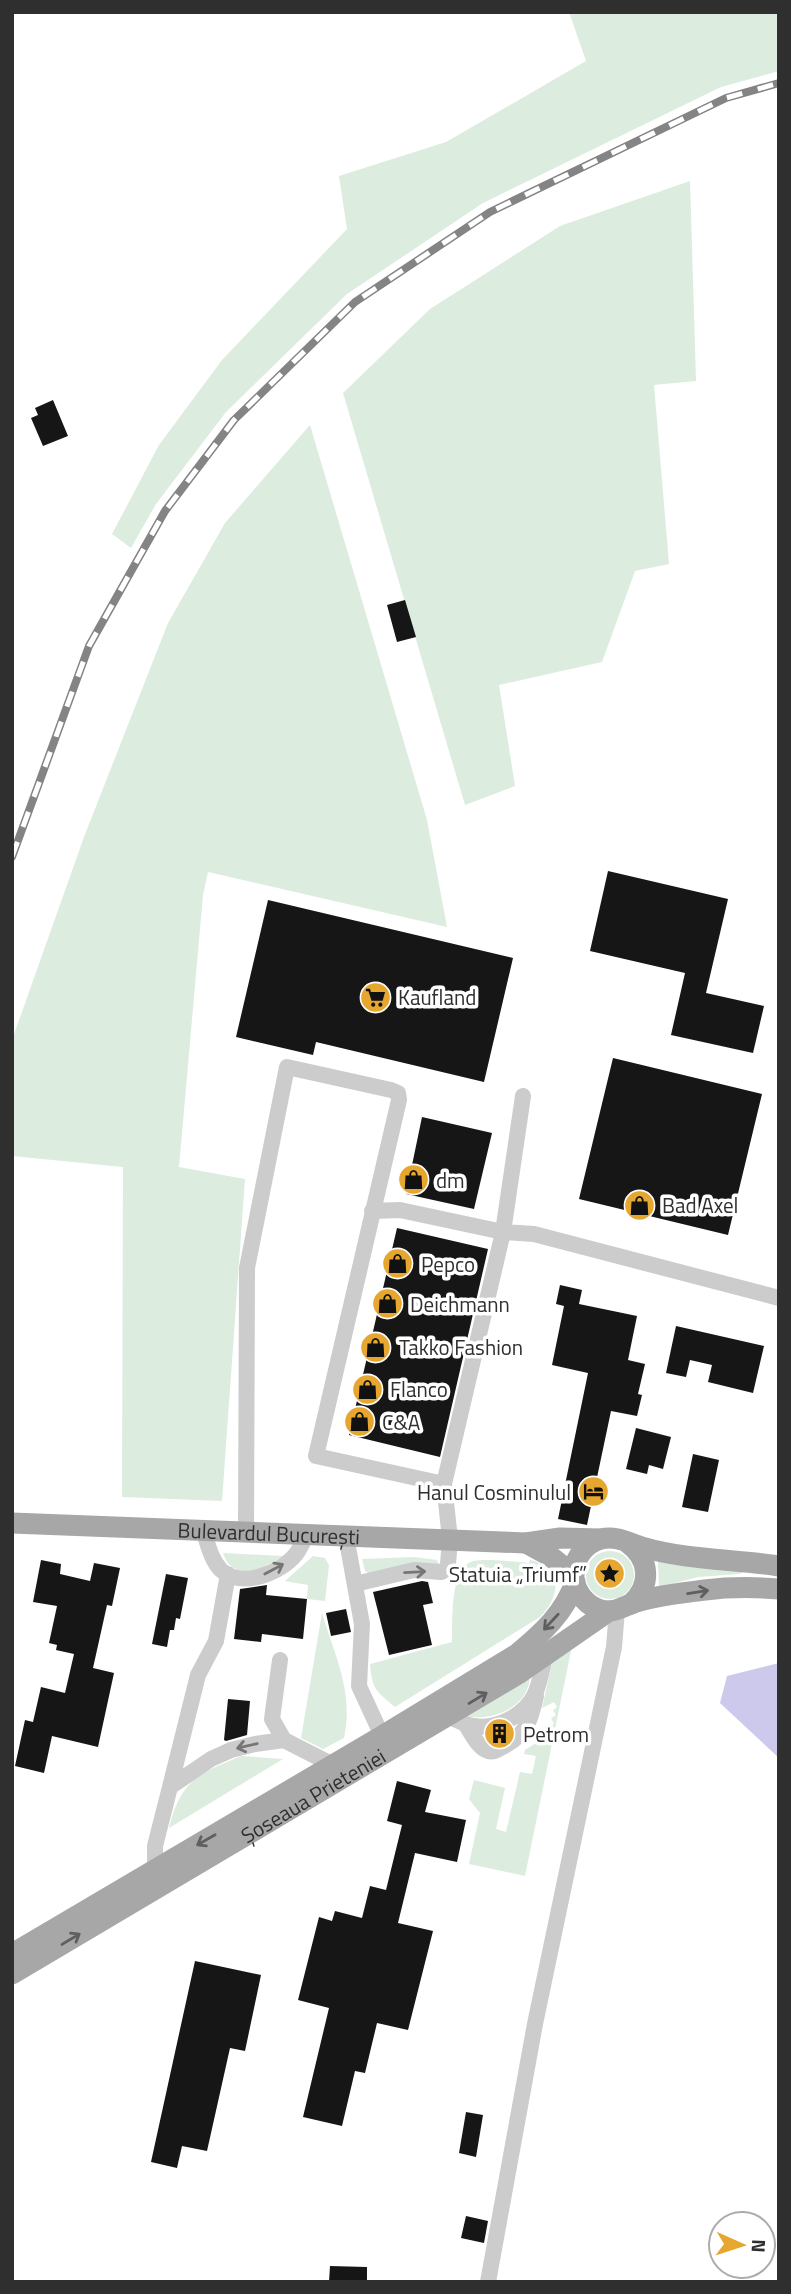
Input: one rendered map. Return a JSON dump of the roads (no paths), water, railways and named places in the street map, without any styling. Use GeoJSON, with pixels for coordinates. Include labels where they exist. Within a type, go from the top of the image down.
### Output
{"type":"FeatureCollection","features":[{"type":"Feature","properties":{"kind":"main road","name":"Bulevardul București"},"geometry":{"type":"LineString","coordinates":[[12,1523],[526,1543],[560,1538],[601,1539]]}},
{"type":"Feature","properties":{"kind":"main road"},"geometry":{"type":"LineString","coordinates":[[574,1579],[575,1567],[582,1552],[601,1539],[615,1538],[670,1553],[779,1566]]}},
{"type":"Feature","properties":{"kind":"main road"},"geometry":{"type":"LineString","coordinates":[[526,1543],[550,1556],[574,1579],[581,1597],[601,1610],[705,1590],[737,1587],[779,1588]]}},
{"type":"Feature","properties":{"kind":"main road"},"geometry":{"type":"LineString","coordinates":[[619,1608],[643,1590],[646,1572],[641,1555],[628,1543]]}},
{"type":"Feature","properties":{"kind":"main road","name":"Șoseaua Prieteniei"},"geometry":{"type":"LineString","coordinates":[[12,1954],[517,1654],[561,1612],[570,1598],[574,1579]]}},
{"type":"Feature","properties":{"kind":"main road","name":"Șoseaua Prieteniei"},"geometry":{"type":"LineString","coordinates":[[12,1974],[457,1720],[619,1608]]}},
{"type":"Feature","properties":{"kind":"street"},"geometry":{"type":"LineString","coordinates":[[246,1533],[247,1268],[287,1067],[398,1093],[399,1100],[316,1456],[444,1485]]}},
{"type":"Feature","properties":{"kind":"street"},"geometry":{"type":"LineString","coordinates":[[355,1584],[414,1570],[446,1570],[450,1539],[444,1485],[503,1232],[523,1096]]}},
{"type":"Feature","properties":{"kind":"street"},"geometry":{"type":"LineString","coordinates":[[372,1211],[400,1210],[503,1232],[534,1234],[779,1298]]}},
{"type":"Feature","properties":{"kind":"street"},"geometry":{"type":"LineString","coordinates":[[203,1531],[213,1558],[221,1570],[228,1574],[252,1577],[273,1572],[295,1555],[307,1535]]}},
{"type":"Feature","properties":{"kind":"street"},"geometry":{"type":"LineString","coordinates":[[346,1536],[362,1624],[359,1686],[382,1736]]}},
{"type":"Feature","properties":{"kind":"street"},"geometry":{"type":"LineString","coordinates":[[155,1869],[155,1846],[198,1675],[216,1641],[228,1574]]}},
{"type":"Feature","properties":{"kind":"street"},"geometry":{"type":"LineString","coordinates":[[488,2282],[543,1984],[614,1647],[619,1608]]}},
{"type":"Feature","properties":{"kind":"street"},"geometry":{"type":"LineString","coordinates":[[457,1720],[487,1751],[497,1751],[517,1739],[527,1727],[545,1657]]}},
{"type":"Feature","properties":{"kind":"street"},"geometry":{"type":"LineString","coordinates":[[280,1660],[272,1719],[284,1740],[333,1765]]}},
{"type":"Feature","properties":{"kind":"street"},"geometry":{"type":"LineString","coordinates":[[457,1720],[482,1727],[506,1721],[530,1703],[538,1686]]}},
{"type":"Feature","properties":{"kind":"street"},"geometry":{"type":"LineString","coordinates":[[170,1787],[211,1759],[230,1750],[284,1740]]}},
{"type":"Feature","properties":{"kind":"railway"},"geometry":{"type":"LineString","coordinates":[[12,857],[89,646],[165,511],[234,420],[355,302],[490,212],[726,98],[779,83]]}},
{"type":"Feature","properties":{"kind":"place","name":"Kaufland"},"geometry":{"type":"Point","coordinates":[375,997]}},
{"type":"Feature","properties":{"kind":"place","name":"dm"},"geometry":{"type":"Point","coordinates":[413,1180]}},
{"type":"Feature","properties":{"kind":"place","name":"Bad Axel"},"geometry":{"type":"Point","coordinates":[639,1205]}},
{"type":"Feature","properties":{"kind":"place","name":"Pepco"},"geometry":{"type":"Point","coordinates":[398,1264]}},
{"type":"Feature","properties":{"kind":"place","name":"Deichmann"},"geometry":{"type":"Point","coordinates":[387,1304]}},
{"type":"Feature","properties":{"kind":"place","name":"Takko Fashion"},"geometry":{"type":"Point","coordinates":[376,1347]}},
{"type":"Feature","properties":{"kind":"place","name":"Flanco"},"geometry":{"type":"Point","coordinates":[367,1389]}},
{"type":"Feature","properties":{"kind":"place","name":"C&A"},"geometry":{"type":"Point","coordinates":[359,1422]}},
{"type":"Feature","properties":{"kind":"place","name":"Hanul Cosminulul"},"geometry":{"type":"Point","coordinates":[594,1492]}},
{"type":"Feature","properties":{"kind":"place","name":"Statuia „Triumf”"},"geometry":{"type":"Point","coordinates":[610,1574]}},
{"type":"Feature","properties":{"kind":"place","name":"Petrom"},"geometry":{"type":"Point","coordinates":[500,1734]}}]}
